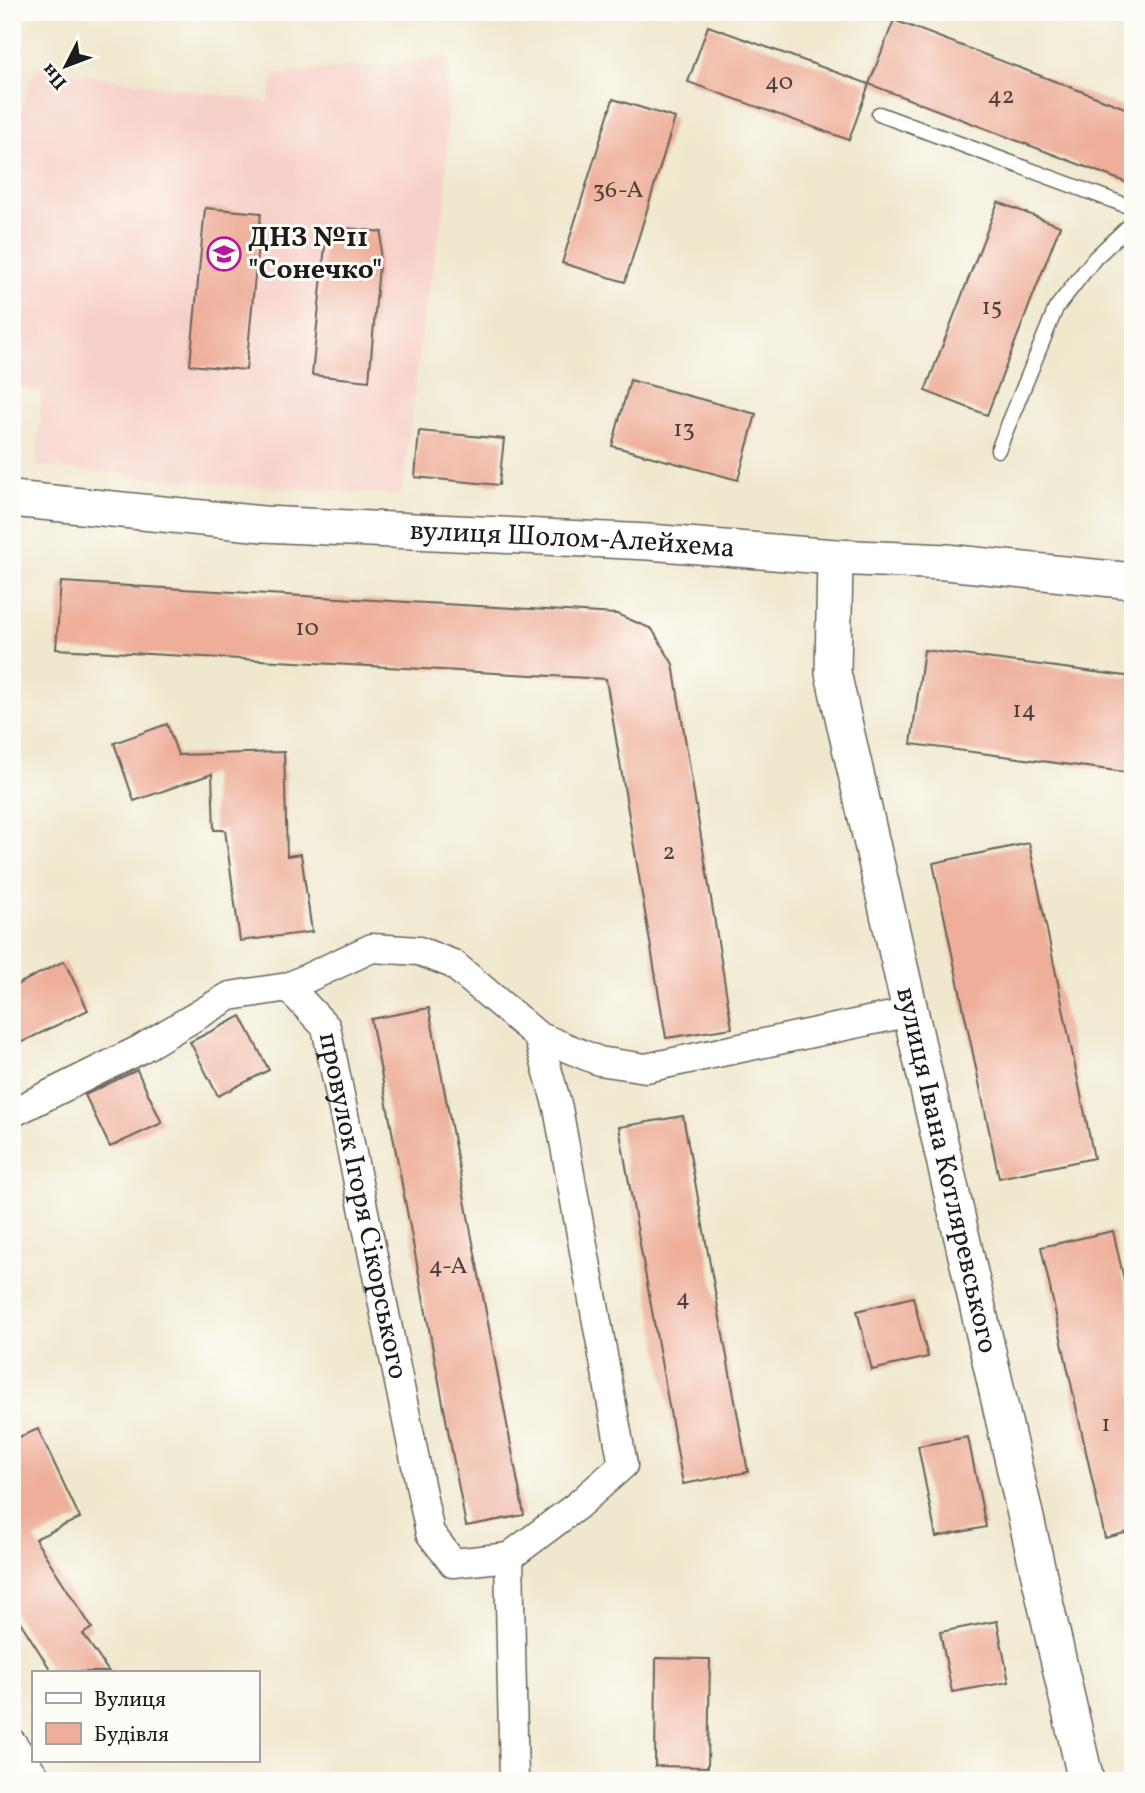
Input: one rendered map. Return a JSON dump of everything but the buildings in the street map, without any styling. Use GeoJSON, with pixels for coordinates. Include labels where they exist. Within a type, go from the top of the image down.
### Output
{"type":"FeatureCollection","features":[{"type":"Feature","properties":{"kind":"street","name":"вулиця Шолом-Алейхема"},"geometry":{"type":"LineString","coordinates":[[12,499],[263,524],[649,542],[835,557],[946,562],[1133,581]]}},
{"type":"Feature","properties":{"kind":"street","name":"вулиця Івана Котляревського"},"geometry":{"type":"LineString","coordinates":[[835,557],[833,673],[1086,1781]]}},
{"type":"Feature","properties":{"kind":"street"},"geometry":{"type":"LineString","coordinates":[[12,1113],[139,1049],[230,996],[288,987],[372,948],[419,951],[453,964],[538,1036],[599,1061],[646,1068],[911,1012]]}},
{"type":"Feature","properties":{"kind":"street","name":"провулок Ігоря Сікорського"},"geometry":{"type":"LineString","coordinates":[[288,987],[326,1027],[430,1534],[453,1563],[509,1558]]}},
{"type":"Feature","properties":{"kind":"street"},"geometry":{"type":"LineString","coordinates":[[514,1781],[509,1558],[578,1505],[623,1465],[558,1108],[538,1036]]}},
{"type":"Feature","properties":{"kind":"street"},"geometry":{"type":"LineString","coordinates":[[12,1743],[38,1781]]}},
{"type":"Feature","properties":{"kind":"lane"},"geometry":{"type":"LineString","coordinates":[[879,114],[1133,208]]}},
{"type":"Feature","properties":{"kind":"lane"},"geometry":{"type":"LineString","coordinates":[[998,450],[1056,308],[1095,258],[1133,222]]}},
{"type":"Feature","properties":{"kind":"shaded area","name":"ДНЗ №11 \"Сонечко\""},"geometry":{"type":"Polygon","coordinates":[[[448,57],[446,203],[425,305],[402,495],[264,487],[36,466],[42,392],[12,387],[12,133],[36,67],[268,102],[273,75],[448,57]]]}},
{"type":"Feature","properties":{"kind":"place","name":"ДНЗ №11 \"Сонечко\""},"geometry":{"type":"Point","coordinates":[224,254]}}]}
